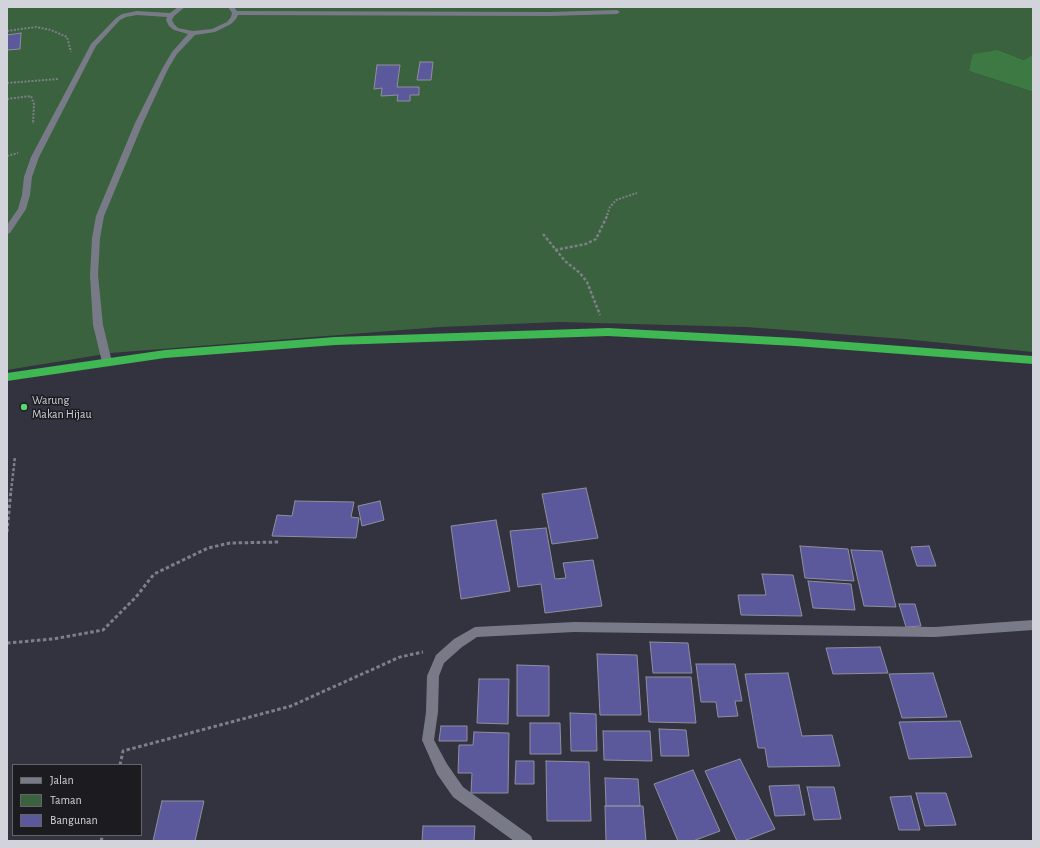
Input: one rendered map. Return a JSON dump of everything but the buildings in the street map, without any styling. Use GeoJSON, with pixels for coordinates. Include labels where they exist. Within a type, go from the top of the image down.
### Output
{"type":"FeatureCollection","features":[{"type":"Feature","properties":{"kind":"highway"},"geometry":{"type":"LineString","coordinates":[[7,376],[165,354],[335,341],[608,332],[795,342],[1033,360]]}},
{"type":"Feature","properties":{"kind":"street"},"geometry":{"type":"LineString","coordinates":[[182,7],[171,15],[169,20],[171,25],[176,29],[193,33],[213,31],[223,27],[234,18],[233,10],[549,14],[617,12]]}},
{"type":"Feature","properties":{"kind":"street"},"geometry":{"type":"LineString","coordinates":[[7,231],[22,209],[26,195],[28,177],[35,157],[93,45],[118,19],[124,16],[137,13],[171,15]]}},
{"type":"Feature","properties":{"kind":"street"},"geometry":{"type":"LineString","coordinates":[[107,362],[98,325],[94,274],[96,238],[100,216],[139,123],[165,69],[174,54],[193,33]]}},
{"type":"Feature","properties":{"kind":"street"},"geometry":{"type":"LineString","coordinates":[[526,841],[458,792],[442,770],[428,740],[432,712],[433,676],[440,659],[458,643],[475,632],[574,627],[935,632],[1033,625]]}},
{"type":"Feature","properties":{"kind":"path"},"geometry":{"type":"LineString","coordinates":[[7,31],[36,28],[51,30],[66,37],[72,50],[67,66],[81,67]]}},
{"type":"Feature","properties":{"kind":"path"},"geometry":{"type":"LineString","coordinates":[[7,83],[75,78]]}},
{"type":"Feature","properties":{"kind":"path"},"geometry":{"type":"LineString","coordinates":[[7,99],[31,96],[34,104],[32,131]]}},
{"type":"Feature","properties":{"kind":"path"},"geometry":{"type":"LineString","coordinates":[[554,250],[586,244],[596,239],[604,224],[610,207],[616,200],[637,193]]}},
{"type":"Feature","properties":{"kind":"path"},"geometry":{"type":"LineString","coordinates":[[543,234],[554,250],[587,282],[608,332]]}},
{"type":"Feature","properties":{"kind":"path"},"geometry":{"type":"LineString","coordinates":[[7,532],[15,457]]}},
{"type":"Feature","properties":{"kind":"path"},"geometry":{"type":"LineString","coordinates":[[7,643],[53,640],[103,630],[136,597],[154,574],[208,548],[230,543],[280,542]]}},
{"type":"Feature","properties":{"kind":"path"},"geometry":{"type":"LineString","coordinates":[[120,764],[123,751],[291,706],[400,656],[428,651]]}},
{"type":"Feature","properties":{"kind":"green space"},"geometry":{"type":"Polygon","coordinates":[[[7,7],[1033,7],[1033,54],[1024,60],[998,50],[969,71],[1033,92],[1033,352],[904,339],[746,327],[559,322],[440,327],[111,353],[7,370],[7,7]]]}},
{"type":"Feature","properties":{"kind":"green space"},"geometry":{"type":"Polygon","coordinates":[[[998,50],[1024,60],[1033,54],[1033,92],[969,71],[973,54],[998,50]]]}},
{"type":"Feature","properties":{"kind":"place","name":"Warung Makan Hijau"},"geometry":{"type":"Point","coordinates":[24,407]}}]}
